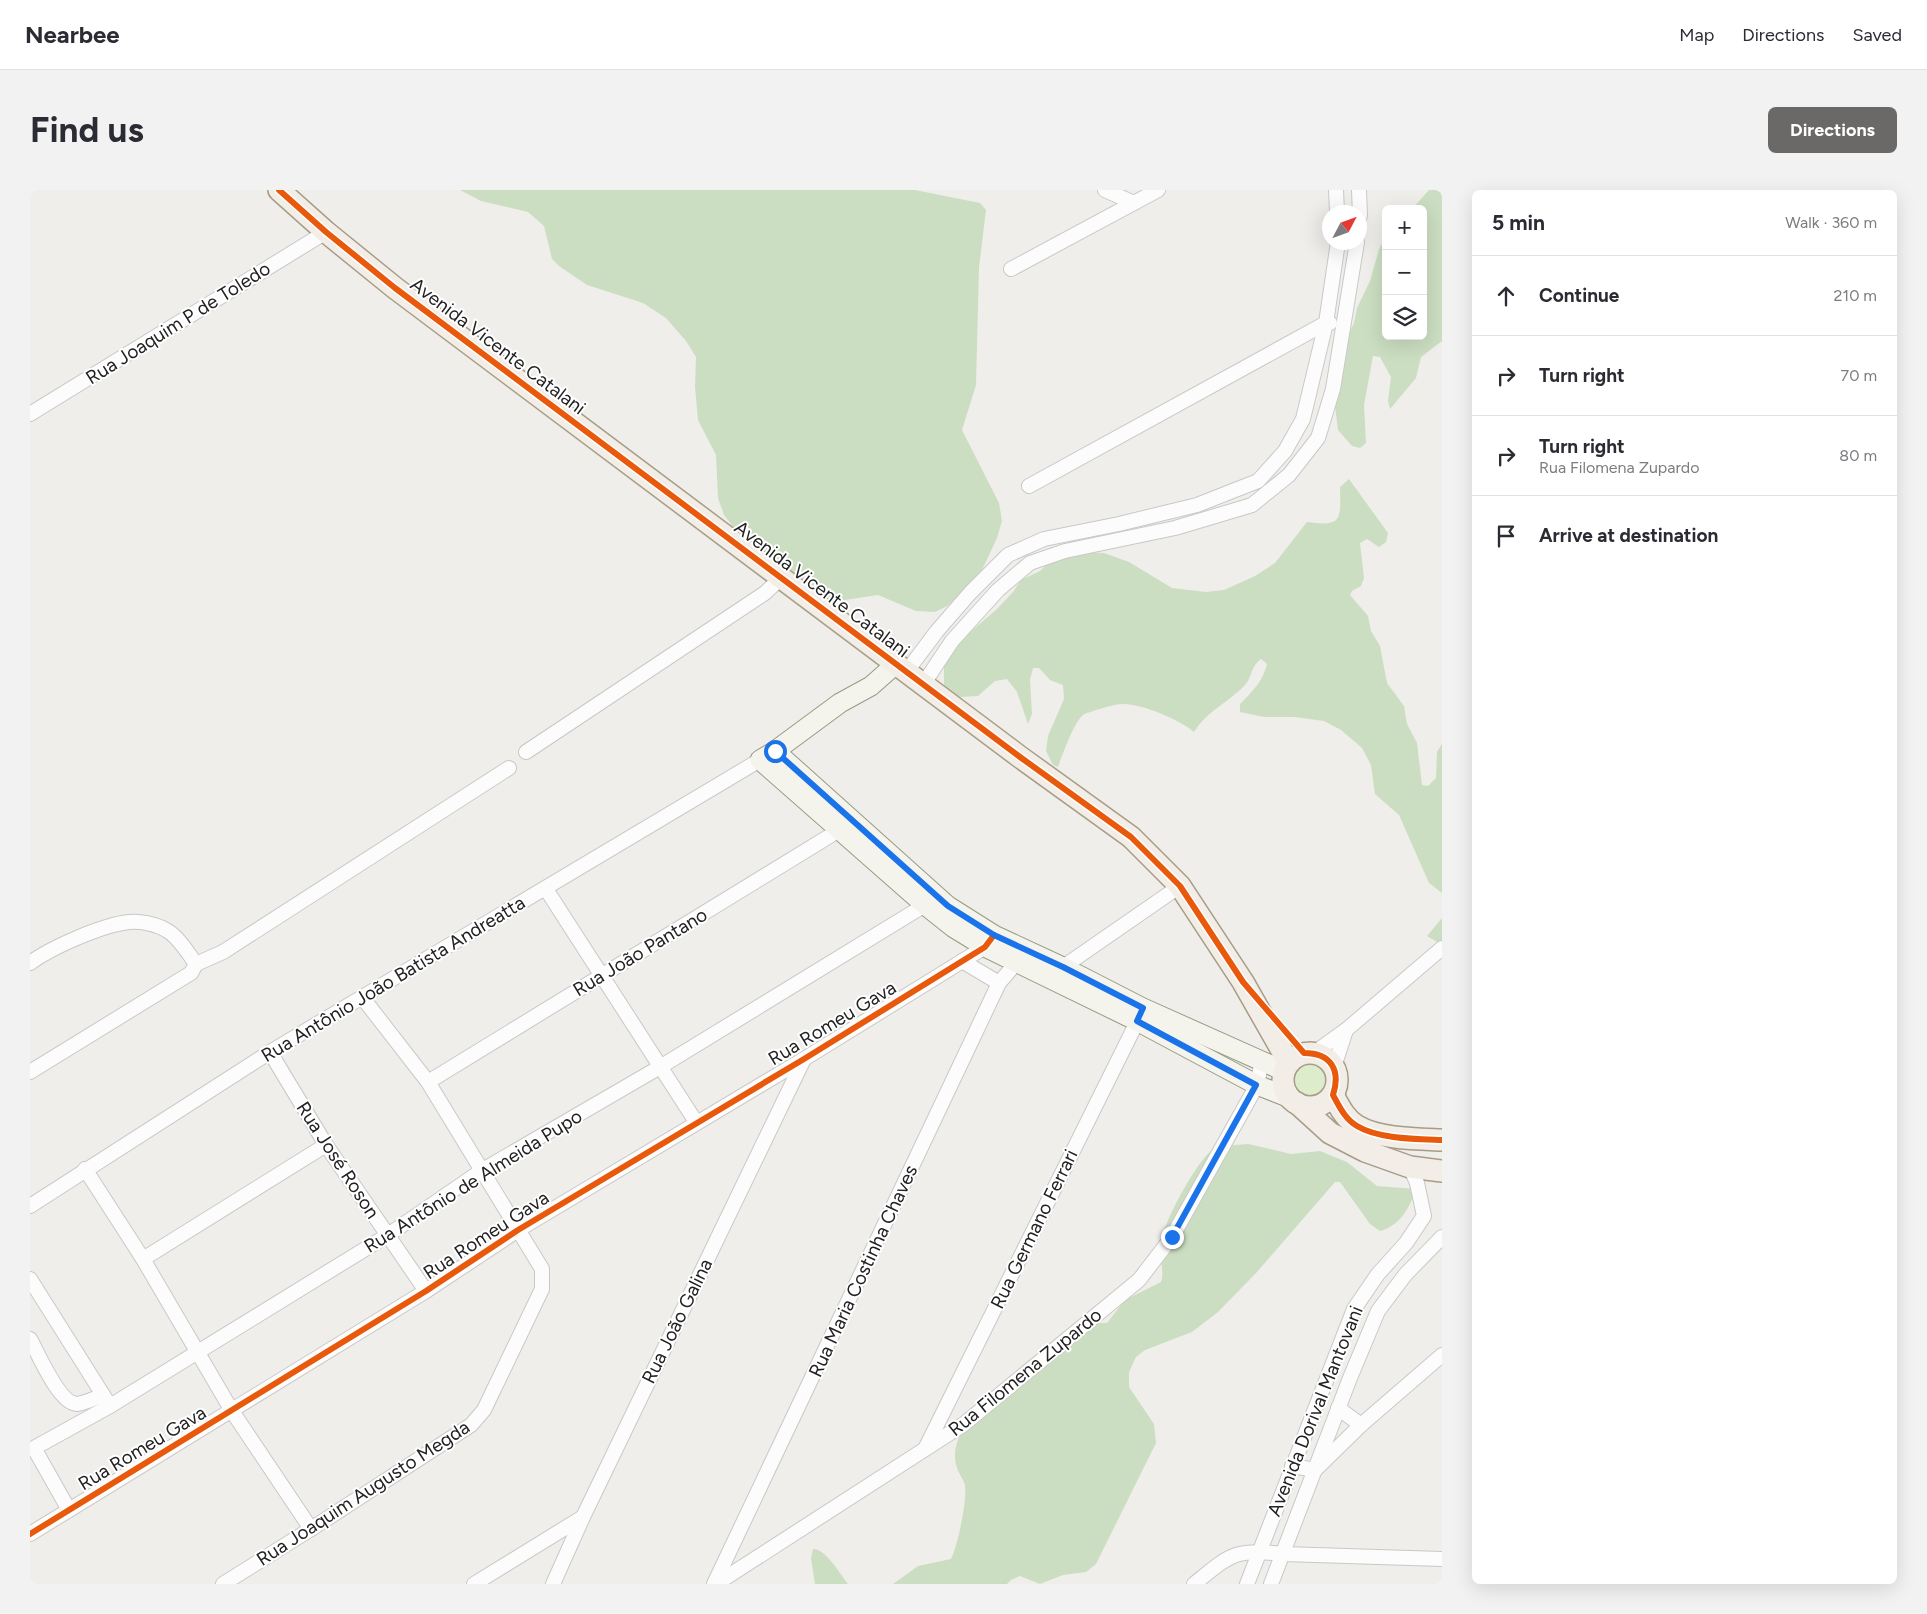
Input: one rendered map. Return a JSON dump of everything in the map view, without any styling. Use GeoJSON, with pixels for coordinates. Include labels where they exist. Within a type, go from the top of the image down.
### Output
{"type":"FeatureCollection","features":[{"type":"Feature","properties":{"kind":"main road","name":"Avenida Vicente Catalani"},"geometry":{"type":"LineString","coordinates":[[279,190],[326,232],[395,288],[1131,837],[1180,886],[1243,982],[1298,1060]]}},
{"type":"Feature","properties":{"kind":"main road"},"geometry":{"type":"LineString","coordinates":[[1293,1100],[1305,1106],[1314,1106],[1322,1104],[1333,1094],[1336,1084],[1334,1067],[1329,1060],[1298,1060],[1283,1080],[1285,1090],[1293,1100],[1330,1133],[1365,1151],[1410,1167],[1442,1170]]}},
{"type":"Feature","properties":{"kind":"main road"},"geometry":{"type":"LineString","coordinates":[[1333,1094],[1344,1114],[1356,1126],[1375,1134],[1439,1143]]}},
{"type":"Feature","properties":{"kind":"street"},"geometry":{"type":"LineString","coordinates":[[1105,190],[1134,203]]}},
{"type":"Feature","properties":{"kind":"street"},"geometry":{"type":"LineString","coordinates":[[1011,269],[1158,190]]}},
{"type":"Feature","properties":{"kind":"street"},"geometry":{"type":"LineString","coordinates":[[1336,190],[1337,205]]}},
{"type":"Feature","properties":{"kind":"street"},"geometry":{"type":"LineString","coordinates":[[1359,190],[1360,205]]}},
{"type":"Feature","properties":{"kind":"street","name":"Rua Joaquim P de Toledo"},"geometry":{"type":"LineString","coordinates":[[30,414],[326,232]]}},
{"type":"Feature","properties":{"kind":"street"},"geometry":{"type":"LineString","coordinates":[[909,672],[937,631],[970,593],[1008,555],[1044,539],[1119,524],[1197,505],[1258,481],[1285,451],[1303,419],[1326,323],[1337,250]]}},
{"type":"Feature","properties":{"kind":"street"},"geometry":{"type":"LineString","coordinates":[[909,672],[952,641],[998,590],[1030,563],[1065,551],[1175,528],[1252,505],[1284,479],[1318,438],[1333,389],[1356,250]]}},
{"type":"Feature","properties":{"kind":"street"},"geometry":{"type":"LineString","coordinates":[[1029,486],[1326,323],[1344,322]]}},
{"type":"Feature","properties":{"kind":"street"},"geometry":{"type":"LineString","coordinates":[[1271,466],[1284,479]]}},
{"type":"Feature","properties":{"kind":"street"},"geometry":{"type":"LineString","coordinates":[[526,752],[765,593],[782,577]]}},
{"type":"Feature","properties":{"kind":"street","name":"Rua Antônio João Batista Andreatta"},"geometry":{"type":"LineString","coordinates":[[30,1206],[270,1052],[768,756],[840,703],[871,686],[909,672]]}},
{"type":"Feature","properties":{"kind":"street"},"geometry":{"type":"LineString","coordinates":[[768,756],[929,899],[954,928],[1063,967],[1256,1085],[1293,1100]]}},
{"type":"Feature","properties":{"kind":"street"},"geometry":{"type":"LineString","coordinates":[[30,1072],[223,952],[508,768]]}},
{"type":"Feature","properties":{"kind":"street","name":"Rua João Pantano"},"geometry":{"type":"LineString","coordinates":[[428,1082],[847,826]]}},
{"type":"Feature","properties":{"kind":"street"},"geometry":{"type":"LineString","coordinates":[[1063,967],[1180,886]]}},
{"type":"Feature","properties":{"kind":"street"},"geometry":{"type":"LineString","coordinates":[[546,889],[600,976],[696,1122]]}},
{"type":"Feature","properties":{"kind":"street","name":"Rua Antônio de Almeida Pupo"},"geometry":{"type":"LineString","coordinates":[[68,1510],[34,1448],[107,1400],[196,1352],[388,1235],[481,1171],[660,1067],[929,899]]}},
{"type":"Feature","properties":{"kind":"street"},"geometry":{"type":"LineString","coordinates":[[30,963],[68,943],[113,925],[131,922],[145,923],[168,931],[193,969]]}},
{"type":"Feature","properties":{"kind":"street"},"geometry":{"type":"LineString","coordinates":[[989,941],[1017,962],[1140,1014],[1262,1060],[1298,1060],[1346,1030],[1442,948]]}},
{"type":"Feature","properties":{"kind":"street","name":"Rua Romeu Gava"},"geometry":{"type":"LineString","coordinates":[[30,1534],[426,1291],[518,1230],[962,961],[989,941]]}},
{"type":"Feature","properties":{"kind":"street"},"geometry":{"type":"LineString","coordinates":[[962,961],[999,983]]}},
{"type":"Feature","properties":{"kind":"street","name":"Rua Maria Costinha Chaves"},"geometry":{"type":"LineString","coordinates":[[715,1584],[999,983],[1017,962]]}},
{"type":"Feature","properties":{"kind":"street","name":"Rua Joaquim Augusto Megda"},"geometry":{"type":"LineString","coordinates":[[223,1584],[471,1425],[484,1410],[542,1289],[542,1269],[428,1082],[362,997]]}},
{"type":"Feature","properties":{"kind":"street","name":"Rua Germano Ferrari"},"geometry":{"type":"LineString","coordinates":[[925,1449],[1140,1014]]}},
{"type":"Feature","properties":{"kind":"street"},"geometry":{"type":"LineString","coordinates":[[1334,1067],[1346,1030]]}},
{"type":"Feature","properties":{"kind":"street","name":"Rua José Roson"},"geometry":{"type":"LineString","coordinates":[[270,1052],[326,1145],[426,1291]]}},
{"type":"Feature","properties":{"kind":"street","name":"Rua João Galina"},"geometry":{"type":"LineString","coordinates":[[553,1584],[582,1517],[804,1058]]}},
{"type":"Feature","properties":{"kind":"street","name":"Rua Filomena Zupardo"},"geometry":{"type":"LineString","coordinates":[[715,1584],[964,1424],[1140,1280],[1172,1237],[1256,1085],[1262,1060]]}},
{"type":"Feature","properties":{"kind":"street"},"geometry":{"type":"LineString","coordinates":[[143,1259],[326,1145]]}},
{"type":"Feature","properties":{"kind":"street","name":"Avenida Dorival Mantovani"},"geometry":{"type":"LineString","coordinates":[[1246,1584],[1354,1309],[1378,1274],[1406,1243],[1424,1216],[1417,1183],[1410,1167]]}},
{"type":"Feature","properties":{"kind":"street"},"geometry":{"type":"LineString","coordinates":[[85,1169],[143,1259],[232,1411],[311,1529]]}},
{"type":"Feature","properties":{"kind":"street","name":"Avenida Dorival Mantovani"},"geometry":{"type":"LineString","coordinates":[[1272,1584],[1338,1408],[1378,1311],[1406,1275],[1442,1237]]}},
{"type":"Feature","properties":{"kind":"street"},"geometry":{"type":"LineString","coordinates":[[30,1339],[55,1386],[68,1400],[77,1404],[107,1400],[32,1289]]}},
{"type":"Feature","properties":{"kind":"street"},"geometry":{"type":"LineString","coordinates":[[1292,1466],[1315,1470],[1361,1425],[1442,1355]]}},
{"type":"Feature","properties":{"kind":"street"},"geometry":{"type":"LineString","coordinates":[[1338,1408],[1361,1425]]}},
{"type":"Feature","properties":{"kind":"street"},"geometry":{"type":"LineString","coordinates":[[474,1584],[582,1517]]}},
{"type":"Feature","properties":{"kind":"street"},"geometry":{"type":"LineString","coordinates":[[1194,1584],[1226,1559],[1238,1553],[1258,1551],[1282,1554],[1442,1559]]}},
{"type":"Feature","properties":{"kind":"green space"},"geometry":{"type":"Polygon","coordinates":[[[460,190],[915,190],[980,203],[986,210],[979,267],[976,385],[962,430],[999,503],[1002,521],[997,538],[983,568],[970,586],[947,606],[935,612],[916,611],[878,595],[838,601],[817,597],[738,533],[724,515],[718,498],[716,455],[698,420],[695,387],[696,357],[686,341],[666,318],[643,303],[587,285],[559,266],[552,259],[544,226],[528,212],[481,201],[460,190]]]}},
{"type":"Feature","properties":{"kind":"green space"},"geometry":{"type":"Polygon","coordinates":[[[1429,190],[1442,190],[1442,341],[1421,357],[1416,378],[1390,409],[1388,401],[1391,377],[1380,357],[1373,356],[1364,405],[1366,443],[1360,448],[1352,446],[1338,430],[1331,372],[1354,323],[1357,308],[1370,281],[1382,244],[1382,340],[1427,340],[1427,205],[1416,205],[1429,190]]]}},
{"type":"Feature","properties":{"kind":"green space"},"geometry":{"type":"Polygon","coordinates":[[[1349,479],[1388,533],[1386,542],[1379,547],[1367,539],[1360,543],[1364,578],[1361,586],[1352,591],[1350,595],[1368,616],[1371,631],[1380,646],[1387,683],[1404,706],[1407,724],[1417,743],[1422,785],[1428,786],[1436,778],[1437,752],[1442,744],[1442,893],[1429,883],[1399,815],[1375,794],[1371,765],[1362,748],[1341,730],[1324,721],[1294,717],[1264,717],[1240,712],[1240,704],[1257,686],[1263,676],[1267,664],[1261,659],[1245,685],[1206,717],[1194,732],[1188,727],[1161,714],[1131,705],[1112,705],[1084,714],[1072,732],[1058,767],[1053,765],[1046,751],[1048,736],[1064,699],[1063,685],[1050,680],[1039,668],[1033,668],[1030,680],[1032,714],[1028,724],[1017,692],[1007,679],[995,681],[978,696],[961,697],[952,693],[944,685],[944,667],[954,646],[997,609],[1021,580],[1040,571],[1056,555],[1081,552],[1104,553],[1129,562],[1172,588],[1206,592],[1224,590],[1255,576],[1275,563],[1307,522],[1327,523],[1337,519],[1340,507],[1340,487],[1349,479]]]}},
{"type":"Feature","properties":{"kind":"green space"},"geometry":{"type":"Polygon","coordinates":[[[1442,918],[1442,945],[1427,936],[1442,918]]]}},
{"type":"Feature","properties":{"kind":"green space"},"geometry":{"type":"Polygon","coordinates":[[[1310,1064],[1322,1069],[1327,1081],[1322,1093],[1310,1098],[1298,1093],[1293,1081],[1298,1069],[1310,1064]]]}},
{"type":"Feature","properties":{"kind":"green space"},"geometry":{"type":"Polygon","coordinates":[[[1248,1144],[1291,1154],[1320,1151],[1347,1162],[1377,1186],[1416,1189],[1411,1202],[1399,1220],[1380,1231],[1370,1224],[1340,1182],[1335,1182],[1257,1272],[1218,1312],[1192,1332],[1145,1350],[1136,1357],[1129,1372],[1129,1387],[1154,1424],[1156,1443],[1096,1564],[1086,1572],[1063,1575],[1040,1584],[1020,1576],[1007,1584],[893,1584],[918,1566],[951,1559],[959,1534],[965,1502],[965,1486],[957,1468],[955,1457],[957,1442],[964,1427],[1090,1323],[1107,1323],[1125,1300],[1161,1282],[1160,1247],[1162,1237],[1180,1195],[1189,1180],[1213,1149],[1248,1144]]]}},
{"type":"Feature","properties":{"kind":"green space"},"geometry":{"type":"Polygon","coordinates":[[[813,1549],[828,1557],[848,1584],[815,1584],[811,1558],[813,1549]]]}},
{"type":"Feature","properties":{"kind":"cycle path"},"geometry":{"type":"LineString","coordinates":[[279,190],[326,232],[395,288],[1020,757],[1131,837],[1180,886],[1243,982],[1304,1053],[1321,1056],[1332,1065],[1336,1078],[1333,1095],[1349,1120],[1357,1126],[1376,1134],[1410,1139],[1442,1140]]}},
{"type":"Feature","properties":{"kind":"cycle path"},"geometry":{"type":"LineString","coordinates":[[30,1534],[426,1291],[518,1230],[804,1059],[985,947],[994,935]]}},
{"type":"Feature","properties":{"kind":"route"},"geometry":{"type":"LineString","coordinates":[[775,751],[948,906],[994,935],[1063,967],[1143,1008],[1137,1021],[1256,1085],[1172,1237]]}}]}
